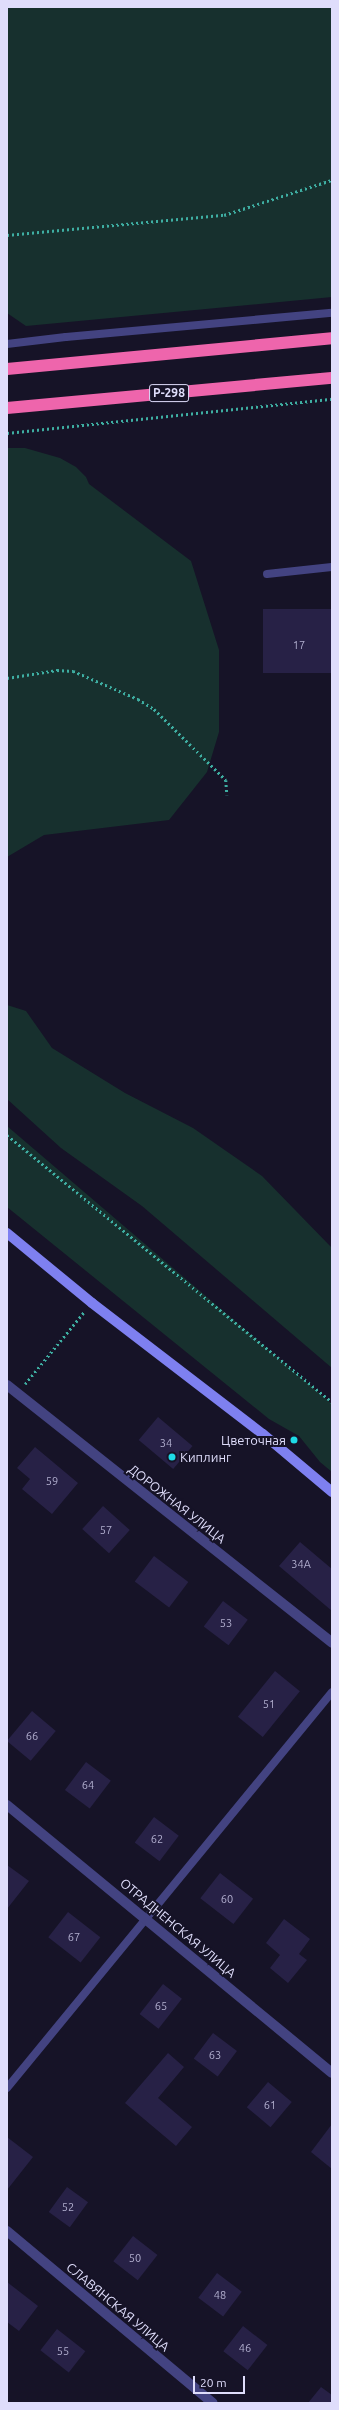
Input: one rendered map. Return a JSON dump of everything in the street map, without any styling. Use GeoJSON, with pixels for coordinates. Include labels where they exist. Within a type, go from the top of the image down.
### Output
{"type":"FeatureCollection","features":[{"type":"Feature","properties":{"kind":"highway"},"geometry":{"type":"LineString","coordinates":[[7,369],[332,338]]}},
{"type":"Feature","properties":{"kind":"highway","name":"Р-298"},"geometry":{"type":"LineString","coordinates":[[7,408],[332,378]]}},
{"type":"Feature","properties":{"kind":"street"},"geometry":{"type":"LineString","coordinates":[[7,1233],[92,1302],[197,1382],[332,1492]]}},
{"type":"Feature","properties":{"kind":"street","name":"ДОРОЖНАЯ УЛИЦА"},"geometry":{"type":"LineString","coordinates":[[7,1385],[332,1642]]}},
{"type":"Feature","properties":{"kind":"street","name":"ОТРАДНЕНСКАЯ УЛИЦА"},"geometry":{"type":"LineString","coordinates":[[7,1805],[148,1919],[332,2073]]}},
{"type":"Feature","properties":{"kind":"street","name":"СЛАВЯНСКАЯ УЛИЦА"},"geometry":{"type":"LineString","coordinates":[[7,2231],[213,2403]]}},
{"type":"Feature","properties":{"kind":"lane"},"geometry":{"type":"LineString","coordinates":[[7,344],[66,337],[332,313]]}},
{"type":"Feature","properties":{"kind":"lane"},"geometry":{"type":"LineString","coordinates":[[267,574],[332,567]]}},
{"type":"Feature","properties":{"kind":"lane"},"geometry":{"type":"LineString","coordinates":[[7,2088],[148,1919],[332,1692]]}},
{"type":"Feature","properties":{"kind":"path"},"geometry":{"type":"LineString","coordinates":[[7,235],[224,215],[332,180]]}},
{"type":"Feature","properties":{"kind":"path"},"geometry":{"type":"LineString","coordinates":[[7,433],[332,399]]}},
{"type":"Feature","properties":{"kind":"path"},"geometry":{"type":"LineString","coordinates":[[7,678],[57,670],[73,671],[138,699],[154,709],[226,780],[227,795]]}},
{"type":"Feature","properties":{"kind":"path"},"geometry":{"type":"LineString","coordinates":[[7,1136],[332,1402]]}},
{"type":"Feature","properties":{"kind":"path"},"geometry":{"type":"LineString","coordinates":[[17,1393],[92,1302]]}},
{"type":"Feature","properties":{"kind":"green space"},"geometry":{"type":"Polygon","coordinates":[[[7,7],[332,7],[332,297],[26,326],[7,313],[7,7]]]}},
{"type":"Feature","properties":{"kind":"green space"},"geometry":{"type":"Polygon","coordinates":[[[7,448],[25,448],[60,458],[76,467],[86,477],[89,484],[191,561],[219,650],[219,732],[207,772],[169,820],[44,835],[7,857],[7,448]]]}},
{"type":"Feature","properties":{"kind":"green space"},"geometry":{"type":"Polygon","coordinates":[[[7,1005],[26,1011],[52,1048],[125,1093],[193,1128],[262,1176],[332,1248],[332,1368],[142,1206],[61,1148],[7,1099],[7,1005]]]}},
{"type":"Feature","properties":{"kind":"green space"},"geometry":{"type":"Polygon","coordinates":[[[7,1126],[332,1404],[332,1472],[320,1462],[299,1436],[269,1419],[7,1207],[7,1126]]]}},
{"type":"Feature","properties":{"kind":"building"},"geometry":{"type":"Polygon","coordinates":[[[263,609],[332,609],[332,673],[263,673],[263,609]]]}},
{"type":"Feature","properties":{"kind":"building"},"geometry":{"type":"Polygon","coordinates":[[[158,1417],[192,1446],[173,1469],[139,1440],[158,1417]]]}},
{"type":"Feature","properties":{"kind":"building"},"geometry":{"type":"Polygon","coordinates":[[[35,1447],[78,1483],[52,1514],[22,1489],[30,1479],[17,1468],[35,1447]]]}},
{"type":"Feature","properties":{"kind":"building"},"geometry":{"type":"Polygon","coordinates":[[[103,1506],[130,1530],[109,1553],[82,1529],[103,1506]]]}},
{"type":"Feature","properties":{"kind":"building"},"geometry":{"type":"Polygon","coordinates":[[[300,1542],[332,1569],[332,1611],[279,1566],[300,1542]]]}},
{"type":"Feature","properties":{"kind":"building"},"geometry":{"type":"Polygon","coordinates":[[[154,1556],[188,1582],[169,1607],[135,1582],[154,1556]]]}},
{"type":"Feature","properties":{"kind":"building"},"geometry":{"type":"Polygon","coordinates":[[[223,1601],[248,1620],[228,1645],[204,1627],[223,1601]]]}},
{"type":"Feature","properties":{"kind":"building"},"geometry":{"type":"Polygon","coordinates":[[[275,1671],[300,1691],[263,1737],[238,1717],[275,1671]]]}},
{"type":"Feature","properties":{"kind":"building"},"geometry":{"type":"Polygon","coordinates":[[[32,1711],[56,1731],[31,1761],[7,1741],[32,1711]]]}},
{"type":"Feature","properties":{"kind":"building"},"geometry":{"type":"Polygon","coordinates":[[[86,1762],[111,1781],[90,1809],[65,1790],[86,1762]]]}},
{"type":"Feature","properties":{"kind":"building"},"geometry":{"type":"Polygon","coordinates":[[[154,1817],[179,1836],[159,1861],[135,1843],[154,1817]]]}},
{"type":"Feature","properties":{"kind":"building"},"geometry":{"type":"Polygon","coordinates":[[[7,1865],[29,1881],[7,1909],[7,1865]]]}},
{"type":"Feature","properties":{"kind":"building"},"geometry":{"type":"Polygon","coordinates":[[[220,1873],[253,1899],[233,1924],[200,1898],[220,1873]]]}},
{"type":"Feature","properties":{"kind":"building"},"geometry":{"type":"Polygon","coordinates":[[[68,1912],[100,1937],[81,1962],[48,1937],[68,1912]]]}},
{"type":"Feature","properties":{"kind":"building"},"geometry":{"type":"Polygon","coordinates":[[[284,1919],[310,1939],[299,1954],[307,1960],[288,1983],[270,1968],[280,1955],[266,1943],[284,1919]]]}},
{"type":"Feature","properties":{"kind":"building"},"geometry":{"type":"Polygon","coordinates":[[[163,1984],[182,1999],[159,2029],[140,2014],[163,1984]]]}},
{"type":"Feature","properties":{"kind":"building"},"geometry":{"type":"Polygon","coordinates":[[[213,2033],[237,2051],[218,2077],[194,2059],[213,2033]]]}},
{"type":"Feature","properties":{"kind":"building"},"geometry":{"type":"Polygon","coordinates":[[[168,2053],[184,2067],[158,2098],[192,2127],[176,2146],[125,2103],[168,2053]]]}},
{"type":"Feature","properties":{"kind":"building"},"geometry":{"type":"Polygon","coordinates":[[[268,2082],[292,2102],[271,2127],[247,2107],[268,2082]]]}},
{"type":"Feature","properties":{"kind":"building"},"geometry":{"type":"Polygon","coordinates":[[[332,2124],[332,2169],[311,2152],[332,2124]]]}},
{"type":"Feature","properties":{"kind":"building"},"geometry":{"type":"Polygon","coordinates":[[[7,2137],[33,2157],[7,2190],[7,2137]]]}},
{"type":"Feature","properties":{"kind":"building"},"geometry":{"type":"Polygon","coordinates":[[[67,2187],[88,2202],[70,2227],[49,2212],[67,2187]]]}},
{"type":"Feature","properties":{"kind":"building"},"geometry":{"type":"Polygon","coordinates":[[[133,2236],[157,2255],[138,2280],[113,2261],[133,2236]]]}},
{"type":"Feature","properties":{"kind":"building"},"geometry":{"type":"Polygon","coordinates":[[[217,2273],[242,2292],[223,2316],[198,2298],[217,2273]]]}},
{"type":"Feature","properties":{"kind":"building"},"geometry":{"type":"Polygon","coordinates":[[[7,2282],[38,2306],[19,2331],[7,2322],[7,2282]]]}},
{"type":"Feature","properties":{"kind":"building"},"geometry":{"type":"Polygon","coordinates":[[[243,2326],[267,2345],[248,2370],[223,2351],[243,2326]]]}},
{"type":"Feature","properties":{"kind":"building"},"geometry":{"type":"Polygon","coordinates":[[[57,2329],[85,2351],[69,2372],[40,2350],[57,2329]]]}},
{"type":"Feature","properties":{"kind":"building"},"geometry":{"type":"Polygon","coordinates":[[[321,2387],[332,2395],[332,2403],[308,2403],[321,2387]]]}},
{"type":"Feature","properties":{"kind":"place","name":"Цветочная"},"geometry":{"type":"Point","coordinates":[294,1440]}},
{"type":"Feature","properties":{"kind":"place","name":"Киплинг"},"geometry":{"type":"Point","coordinates":[172,1457]}}]}
